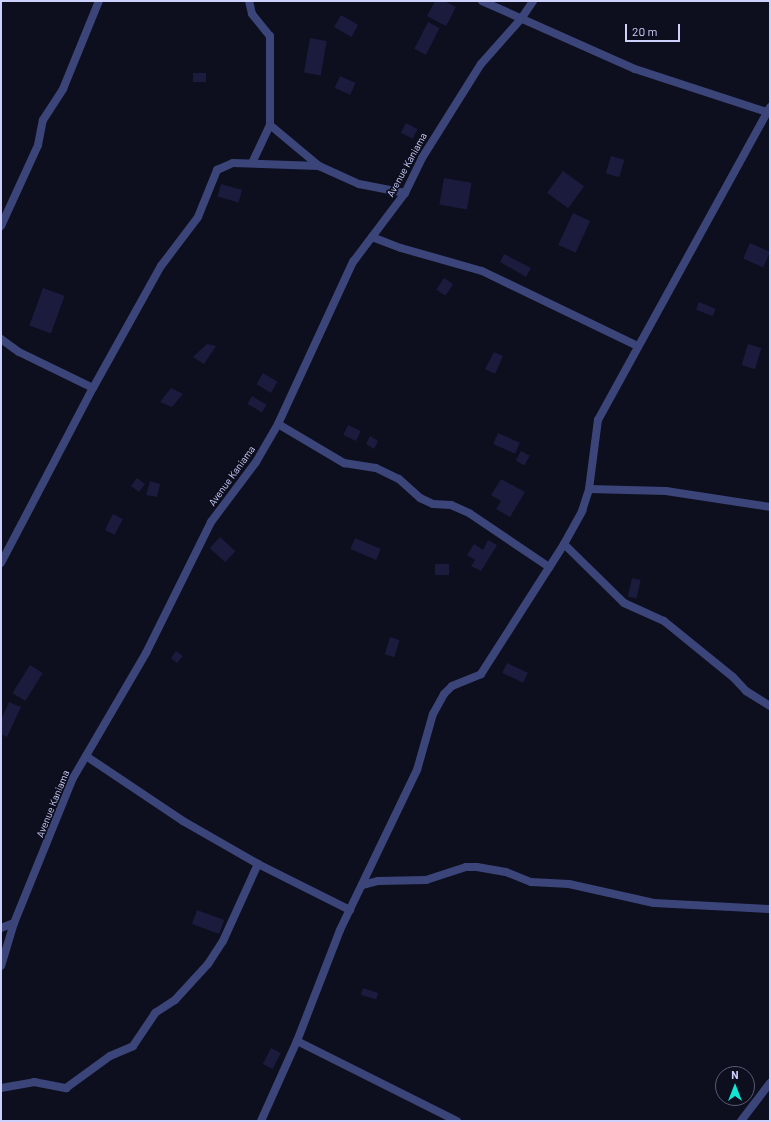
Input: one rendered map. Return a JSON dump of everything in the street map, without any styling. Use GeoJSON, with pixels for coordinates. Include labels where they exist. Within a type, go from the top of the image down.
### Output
{"type":"FeatureCollection","features":[{"type":"Feature","properties":{"kind":"street"},"geometry":{"type":"LineString","coordinates":[[1,226],[38,145],[43,120],[63,89],[99,1]]}},
{"type":"Feature","properties":{"kind":"street"},"geometry":{"type":"LineString","coordinates":[[249,1],[252,14],[270,36],[270,125],[252,163]]}},
{"type":"Feature","properties":{"kind":"street"},"geometry":{"type":"LineString","coordinates":[[261,1121],[297,1041],[350,910],[417,770],[434,714],[444,694],[452,686],[481,674],[564,544],[582,511],[589,488],[598,420],[769,111],[635,69],[482,1]]}},
{"type":"Feature","properties":{"kind":"street","name":"Avenue Kaniama"},"geometry":{"type":"LineString","coordinates":[[1,966],[14,923],[73,778],[146,653],[211,522],[256,462],[278,424],[353,262],[405,193],[422,158],[481,64],[521,19],[533,1]]}},
{"type":"Feature","properties":{"kind":"street"},"geometry":{"type":"LineString","coordinates":[[270,125],[319,166],[359,184],[405,193]]}},
{"type":"Feature","properties":{"kind":"street"},"geometry":{"type":"LineString","coordinates":[[1,563],[93,388],[161,266],[198,217],[218,170],[233,163],[319,166]]}},
{"type":"Feature","properties":{"kind":"street"},"geometry":{"type":"LineString","coordinates":[[372,237],[401,248],[482,271],[638,346]]}},
{"type":"Feature","properties":{"kind":"street"},"geometry":{"type":"LineString","coordinates":[[1,339],[19,352],[93,388]]}},
{"type":"Feature","properties":{"kind":"street"},"geometry":{"type":"LineString","coordinates":[[278,424],[344,463],[376,468],[399,480],[420,498],[433,504],[451,505],[469,513],[549,567]]}},
{"type":"Feature","properties":{"kind":"street"},"geometry":{"type":"LineString","coordinates":[[589,488],[666,491],[770,507]]}},
{"type":"Feature","properties":{"kind":"street"},"geometry":{"type":"LineString","coordinates":[[564,544],[624,603],[664,622],[733,677],[746,691],[770,706]]}},
{"type":"Feature","properties":{"kind":"street"},"geometry":{"type":"LineString","coordinates":[[86,756],[183,821],[258,864],[350,910]]}},
{"type":"Feature","properties":{"kind":"street"},"geometry":{"type":"LineString","coordinates":[[1,1088],[34,1082],[66,1088],[110,1056],[133,1046],[155,1013],[175,1000],[208,964],[223,941],[258,864]]}},
{"type":"Feature","properties":{"kind":"street"},"geometry":{"type":"LineString","coordinates":[[362,885],[378,881],[426,880],[466,867],[477,866],[506,872],[531,882],[569,884],[654,903],[770,909]]}},
{"type":"Feature","properties":{"kind":"street"},"geometry":{"type":"LineString","coordinates":[[1,928],[14,923]]}},
{"type":"Feature","properties":{"kind":"street"},"geometry":{"type":"LineString","coordinates":[[297,1041],[457,1121]]}},
{"type":"Feature","properties":{"kind":"street"},"geometry":{"type":"LineString","coordinates":[[741,1121],[770,1083]]}},
{"type":"Feature","properties":{"kind":"building"},"geometry":{"type":"Polygon","coordinates":[[[435,1],[444,1],[456,7],[446,26],[427,16],[435,1]]]}},
{"type":"Feature","properties":{"kind":"building"},"geometry":{"type":"Polygon","coordinates":[[[341,15],[358,25],[351,37],[334,27],[341,15]]]}},
{"type":"Feature","properties":{"kind":"building"},"geometry":{"type":"Polygon","coordinates":[[[428,22],[440,28],[426,55],[414,49],[428,22]]]}},
{"type":"Feature","properties":{"kind":"building"},"geometry":{"type":"Polygon","coordinates":[[[310,38],[327,41],[321,75],[304,72],[310,38]]]}},
{"type":"Feature","properties":{"kind":"building"},"geometry":{"type":"Polygon","coordinates":[[[193,73],[206,73],[206,82],[193,82],[193,73]]]}},
{"type":"Feature","properties":{"kind":"building"},"geometry":{"type":"Polygon","coordinates":[[[340,76],[356,83],[350,95],[335,88],[340,76]]]}},
{"type":"Feature","properties":{"kind":"building"},"geometry":{"type":"Polygon","coordinates":[[[406,123],[418,129],[413,139],[401,133],[406,123]]]}},
{"type":"Feature","properties":{"kind":"building"},"geometry":{"type":"Polygon","coordinates":[[[611,156],[624,160],[619,177],[606,173],[611,156]]]}},
{"type":"Feature","properties":{"kind":"building"},"geometry":{"type":"Polygon","coordinates":[[[563,171],[584,186],[568,208],[547,193],[563,171]]]}},
{"type":"Feature","properties":{"kind":"building"},"geometry":{"type":"Polygon","coordinates":[[[444,178],[472,183],[467,209],[439,205],[444,178]]]}},
{"type":"Feature","properties":{"kind":"building"},"geometry":{"type":"Polygon","coordinates":[[[221,184],[242,190],[239,203],[217,196],[221,184]]]}},
{"type":"Feature","properties":{"kind":"building"},"geometry":{"type":"Polygon","coordinates":[[[573,213],[590,221],[575,253],[558,245],[573,213]]]}},
{"type":"Feature","properties":{"kind":"building"},"geometry":{"type":"Polygon","coordinates":[[[750,243],[770,252],[763,267],[743,259],[750,243]]]}},
{"type":"Feature","properties":{"kind":"building"},"geometry":{"type":"Polygon","coordinates":[[[504,254],[531,268],[526,277],[500,262],[504,254]]]}},
{"type":"Feature","properties":{"kind":"building"},"geometry":{"type":"Polygon","coordinates":[[[444,278],[453,284],[445,296],[436,290],[444,278]]]}},
{"type":"Feature","properties":{"kind":"building"},"geometry":{"type":"Polygon","coordinates":[[[43,288],[65,296],[51,333],[29,326],[43,288]]]}},
{"type":"Feature","properties":{"kind":"building"},"geometry":{"type":"Polygon","coordinates":[[[699,302],[716,309],[713,316],[696,309],[699,302]]]}},
{"type":"Feature","properties":{"kind":"building"},"geometry":{"type":"Polygon","coordinates":[[[207,344],[216,346],[204,364],[193,357],[207,344]]]}},
{"type":"Feature","properties":{"kind":"building"},"geometry":{"type":"Polygon","coordinates":[[[748,344],[761,348],[755,369],[742,365],[748,344]]]}},
{"type":"Feature","properties":{"kind":"building"},"geometry":{"type":"Polygon","coordinates":[[[494,352],[503,356],[495,374],[485,369],[494,352]]]}},
{"type":"Feature","properties":{"kind":"building"},"geometry":{"type":"Polygon","coordinates":[[[263,373],[278,382],[271,393],[256,384],[263,373]]]}},
{"type":"Feature","properties":{"kind":"building"},"geometry":{"type":"Polygon","coordinates":[[[171,388],[183,394],[172,407],[160,402],[171,388]]]}},
{"type":"Feature","properties":{"kind":"building"},"geometry":{"type":"Polygon","coordinates":[[[252,396],[267,405],[262,412],[247,404],[252,396]]]}},
{"type":"Feature","properties":{"kind":"building"},"geometry":{"type":"Polygon","coordinates":[[[348,425],[361,431],[356,441],[343,435],[348,425]]]}},
{"type":"Feature","properties":{"kind":"building"},"geometry":{"type":"Polygon","coordinates":[[[498,433],[520,443],[515,454],[493,444],[498,433]]]}},
{"type":"Feature","properties":{"kind":"building"},"geometry":{"type":"Polygon","coordinates":[[[370,436],[378,441],[374,449],[366,444],[370,436]]]}},
{"type":"Feature","properties":{"kind":"building"},"geometry":{"type":"Polygon","coordinates":[[[521,451],[530,456],[524,465],[516,461],[521,451]]]}},
{"type":"Feature","properties":{"kind":"building"},"geometry":{"type":"Polygon","coordinates":[[[137,478],[145,484],[139,492],[131,486],[137,478]]]}},
{"type":"Feature","properties":{"kind":"building"},"geometry":{"type":"Polygon","coordinates":[[[501,479],[525,492],[510,517],[496,509],[501,501],[491,495],[501,479]]]}},
{"type":"Feature","properties":{"kind":"building"},"geometry":{"type":"Polygon","coordinates":[[[150,481],[160,484],[157,497],[146,495],[150,481]]]}},
{"type":"Feature","properties":{"kind":"building"},"geometry":{"type":"Polygon","coordinates":[[[113,514],[123,519],[115,535],[105,530],[113,514]]]}},
{"type":"Feature","properties":{"kind":"building"},"geometry":{"type":"Polygon","coordinates":[[[220,537],[235,551],[225,562],[210,548],[220,537]]]}},
{"type":"Feature","properties":{"kind":"building"},"geometry":{"type":"Polygon","coordinates":[[[355,538],[381,549],[376,560],[350,549],[355,538]]]}},
{"type":"Feature","properties":{"kind":"building"},"geometry":{"type":"Polygon","coordinates":[[[488,540],[497,545],[481,571],[471,566],[475,560],[467,555],[474,544],[483,550],[488,540]]]}},
{"type":"Feature","properties":{"kind":"building"},"geometry":{"type":"Polygon","coordinates":[[[435,564],[449,564],[449,575],[435,575],[435,564]]]}},
{"type":"Feature","properties":{"kind":"building"},"geometry":{"type":"Polygon","coordinates":[[[632,578],[641,580],[636,599],[628,597],[632,578]]]}},
{"type":"Feature","properties":{"kind":"building"},"geometry":{"type":"Polygon","coordinates":[[[390,637],[400,640],[394,657],[385,654],[390,637]]]}},
{"type":"Feature","properties":{"kind":"building"},"geometry":{"type":"Polygon","coordinates":[[[176,651],[183,656],[177,663],[171,658],[176,651]]]}},
{"type":"Feature","properties":{"kind":"building"},"geometry":{"type":"Polygon","coordinates":[[[507,663],[528,673],[523,683],[502,673],[507,663]]]}},
{"type":"Feature","properties":{"kind":"building"},"geometry":{"type":"Polygon","coordinates":[[[30,665],[43,673],[25,701],[13,693],[30,665]]]}},
{"type":"Feature","properties":{"kind":"building"},"geometry":{"type":"Polygon","coordinates":[[[9,702],[21,707],[7,737],[1,734],[1,720],[9,702]]]}},
{"type":"Feature","properties":{"kind":"building"},"geometry":{"type":"Polygon","coordinates":[[[197,910],[224,920],[219,934],[192,924],[197,910]]]}},
{"type":"Feature","properties":{"kind":"building"},"geometry":{"type":"Polygon","coordinates":[[[363,988],[378,993],[376,1000],[361,995],[363,988]]]}},
{"type":"Feature","properties":{"kind":"building"},"geometry":{"type":"Polygon","coordinates":[[[271,1048],[281,1053],[273,1069],[263,1064],[271,1048]]]}}]}
